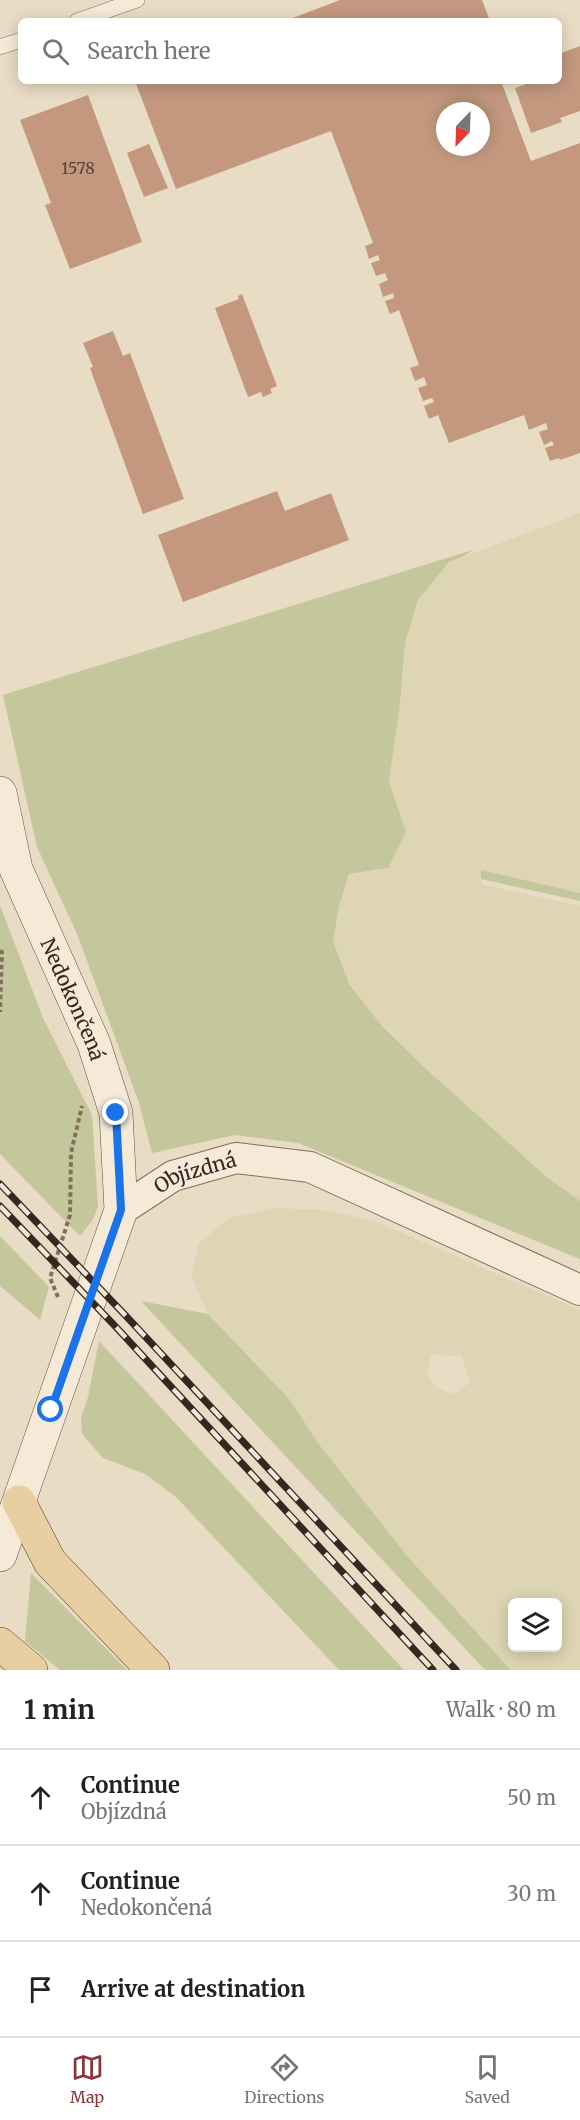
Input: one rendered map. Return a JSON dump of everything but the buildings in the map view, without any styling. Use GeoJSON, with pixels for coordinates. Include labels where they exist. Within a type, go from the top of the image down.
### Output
{"type":"FeatureCollection","features":[{"type":"Feature","properties":{"kind":"main road"},"geometry":{"type":"LineString","coordinates":[[7,1530],[50,1562],[153,1670]]}},
{"type":"Feature","properties":{"kind":"main road"},"geometry":{"type":"LineString","coordinates":[[0,1644],[31,1670]]}},
{"type":"Feature","properties":{"kind":"street","name":"Nedokončená"},"geometry":{"type":"LineString","coordinates":[[0,794],[16,869],[94,1044],[116,1113],[121,1210]]}},
{"type":"Feature","properties":{"kind":"street","name":"Objízdná"},"geometry":{"type":"LineString","coordinates":[[121,1210],[173,1176],[236,1158],[310,1167],[580,1290]]}},
{"type":"Feature","properties":{"kind":"street"},"geometry":{"type":"LineString","coordinates":[[7,1530],[121,1210]]}},
{"type":"Feature","properties":{"kind":"lane"},"geometry":{"type":"LineString","coordinates":[[86,18],[137,0]]}},
{"type":"Feature","properties":{"kind":"lane"},"geometry":{"type":"LineString","coordinates":[[0,48],[18,41]]}},
{"type":"Feature","properties":{"kind":"path"},"geometry":{"type":"LineString","coordinates":[[0,951],[2,952],[0,1012]]}},
{"type":"Feature","properties":{"kind":"path"},"geometry":{"type":"LineString","coordinates":[[60,1301],[50,1278],[70,1215],[71,1153],[83,1102]]}},
{"type":"Feature","properties":{"kind":"shaded area"},"geometry":{"type":"Polygon","coordinates":[[[580,513],[580,893],[481,870],[481,884],[580,906],[580,1201],[548,1178],[427,1070],[382,1026],[349,984],[333,941],[339,906],[350,874],[388,868],[389,782],[400,703],[405,643],[418,600],[449,562],[580,513]]]}},
{"type":"Feature","properties":{"kind":"shaded area"},"geometry":{"type":"Polygon","coordinates":[[[275,1208],[326,1210],[377,1222],[580,1310],[580,1670],[511,1670],[408,1557],[318,1443],[290,1400],[208,1314],[192,1278],[198,1244],[229,1218],[275,1208]],[[431,1355],[427,1374],[435,1386],[453,1395],[470,1382],[462,1356],[431,1355]]]}},
{"type":"Feature","properties":{"kind":"green space"},"geometry":{"type":"Polygon","coordinates":[[[473,550],[449,562],[418,600],[405,643],[400,703],[389,782],[406,832],[388,868],[349,874],[339,906],[333,941],[349,984],[382,1026],[427,1070],[548,1178],[580,1201],[580,1259],[298,1143],[235,1135],[152,1153],[139,1103],[78,936],[37,847],[3,695],[473,550]]]}},
{"type":"Feature","properties":{"kind":"green space"},"geometry":{"type":"Polygon","coordinates":[[[481,870],[580,893],[580,901],[481,879],[481,870]]]}},
{"type":"Feature","properties":{"kind":"green space"},"geometry":{"type":"Polygon","coordinates":[[[0,905],[43,1018],[92,1115],[98,1207],[92,1221],[80,1236],[0,1154],[0,905]]]}},
{"type":"Feature","properties":{"kind":"green space"},"geometry":{"type":"Polygon","coordinates":[[[0,1236],[49,1287],[40,1320],[0,1286],[0,1236]]]}},
{"type":"Feature","properties":{"kind":"green space"},"geometry":{"type":"Polygon","coordinates":[[[141,1301],[208,1314],[290,1400],[318,1443],[408,1557],[511,1670],[485,1670],[141,1301]]]}},
{"type":"Feature","properties":{"kind":"green space"},"geometry":{"type":"Polygon","coordinates":[[[99,1341],[404,1670],[339,1670],[176,1497],[145,1474],[103,1458],[82,1434],[81,1418],[88,1397],[99,1341]]]}},
{"type":"Feature","properties":{"kind":"green space"},"geometry":{"type":"Polygon","coordinates":[[[31,1573],[127,1670],[60,1670],[25,1641],[31,1573]]]}},
{"type":"Feature","properties":{"kind":"railway"},"geometry":{"type":"LineString","coordinates":[[0,1184],[456,1670]]}},
{"type":"Feature","properties":{"kind":"railway"},"geometry":{"type":"LineString","coordinates":[[0,1206],[115,1326],[433,1670]]}},
{"type":"Feature","properties":{"kind":"route"},"geometry":{"type":"LineString","coordinates":[[51,1410],[121,1210],[116,1113]]}}]}
